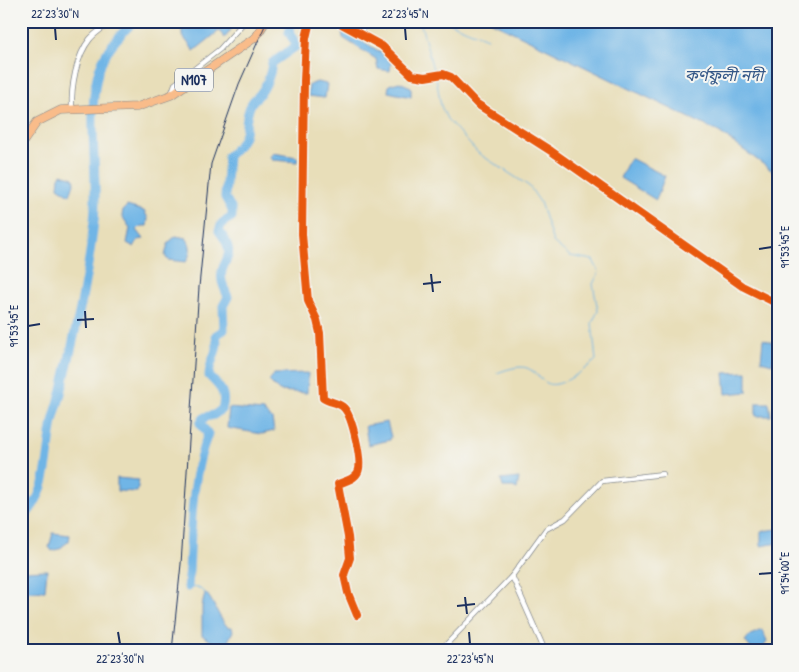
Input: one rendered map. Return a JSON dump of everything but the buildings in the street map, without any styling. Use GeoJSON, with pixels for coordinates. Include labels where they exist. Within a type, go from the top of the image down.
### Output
{"type":"FeatureCollection","features":[{"type":"Feature","properties":{"kind":"highway","name":"N107"},"geometry":{"type":"LineString","coordinates":[[21,145],[32,128],[53,112],[76,108],[107,109],[143,106],[171,94],[259,35],[266,21]]}},
{"type":"Feature","properties":{"kind":"street"},"geometry":{"type":"LineString","coordinates":[[76,108],[72,89],[86,46],[96,34],[112,21]]}},
{"type":"Feature","properties":{"kind":"street"},"geometry":{"type":"LineString","coordinates":[[171,94],[175,84],[220,49],[245,21]]}},
{"type":"Feature","properties":{"kind":"street"},"geometry":{"type":"LineString","coordinates":[[310,21],[305,59],[302,217],[307,294],[319,326],[323,398],[340,404],[346,410],[359,457],[357,474],[338,484],[350,558],[344,575],[348,594],[357,615]]}},
{"type":"Feature","properties":{"kind":"street"},"geometry":{"type":"LineString","coordinates":[[336,21],[388,51],[412,75],[425,77],[443,74],[457,81],[468,95],[484,109],[552,151],[742,286],[778,304]]}},
{"type":"Feature","properties":{"kind":"street"},"geometry":{"type":"LineString","coordinates":[[360,34],[366,21]]}},
{"type":"Feature","properties":{"kind":"street"},"geometry":{"type":"LineString","coordinates":[[440,651],[512,576],[546,530],[565,519],[602,481],[663,474]]}},
{"type":"Feature","properties":{"kind":"street"},"geometry":{"type":"LineString","coordinates":[[512,576],[545,651]]}},
{"type":"Feature","properties":{"kind":"water"},"geometry":{"type":"Polygon","coordinates":[[[182,21],[237,21],[225,38],[219,31],[194,51],[182,35],[182,21]]]}},
{"type":"Feature","properties":{"kind":"water","name":"কর্ণফুলী নদী"},"geometry":{"type":"Polygon","coordinates":[[[490,21],[778,21],[778,175],[719,132],[490,21]]]}},
{"type":"Feature","properties":{"kind":"water"},"geometry":{"type":"Polygon","coordinates":[[[342,31],[382,53],[391,63],[390,71],[378,69],[376,59],[343,38],[342,31]]]}},
{"type":"Feature","properties":{"kind":"water"},"geometry":{"type":"Polygon","coordinates":[[[317,82],[327,84],[325,98],[308,96],[309,85],[317,82]]]}},
{"type":"Feature","properties":{"kind":"water"},"geometry":{"type":"Polygon","coordinates":[[[399,82],[411,87],[411,97],[388,92],[389,85],[399,82]]]}},
{"type":"Feature","properties":{"kind":"water"},"geometry":{"type":"Polygon","coordinates":[[[273,153],[297,157],[298,162],[272,160],[270,157],[273,153]]]}},
{"type":"Feature","properties":{"kind":"water"},"geometry":{"type":"Polygon","coordinates":[[[630,158],[665,176],[656,200],[620,178],[630,158]]]}},
{"type":"Feature","properties":{"kind":"water"},"geometry":{"type":"Polygon","coordinates":[[[61,174],[72,177],[75,181],[70,195],[58,187],[61,174]]]}},
{"type":"Feature","properties":{"kind":"water"},"geometry":{"type":"Polygon","coordinates":[[[127,206],[144,211],[148,218],[147,226],[141,226],[137,230],[144,239],[138,240],[134,247],[127,243],[130,228],[122,216],[123,210],[127,206]]]}},
{"type":"Feature","properties":{"kind":"water"},"geometry":{"type":"Polygon","coordinates":[[[176,236],[186,238],[189,244],[190,253],[186,262],[168,260],[165,256],[168,243],[176,236]]]}},
{"type":"Feature","properties":{"kind":"water"},"geometry":{"type":"Polygon","coordinates":[[[763,339],[777,344],[772,364],[761,361],[763,339]]]}},
{"type":"Feature","properties":{"kind":"water"},"geometry":{"type":"Polygon","coordinates":[[[747,372],[747,392],[726,394],[724,373],[747,372]]]}},
{"type":"Feature","properties":{"kind":"water"},"geometry":{"type":"Polygon","coordinates":[[[308,373],[307,393],[279,391],[269,381],[274,374],[308,373]]]}},
{"type":"Feature","properties":{"kind":"water"},"geometry":{"type":"Polygon","coordinates":[[[756,403],[769,403],[771,416],[756,416],[756,403]]]}},
{"type":"Feature","properties":{"kind":"water"},"geometry":{"type":"Polygon","coordinates":[[[229,408],[263,411],[272,419],[274,431],[262,434],[227,428],[229,408]]]}},
{"type":"Feature","properties":{"kind":"water"},"geometry":{"type":"Polygon","coordinates":[[[387,422],[390,440],[368,445],[365,426],[387,422]]]}},
{"type":"Feature","properties":{"kind":"water"},"geometry":{"type":"Polygon","coordinates":[[[117,478],[139,480],[137,492],[117,491],[117,478]]]}},
{"type":"Feature","properties":{"kind":"water"},"geometry":{"type":"Polygon","coordinates":[[[519,478],[517,489],[503,487],[501,480],[519,478]]]}},
{"type":"Feature","properties":{"kind":"water"},"geometry":{"type":"Polygon","coordinates":[[[778,529],[778,543],[761,546],[761,531],[778,529]]]}},
{"type":"Feature","properties":{"kind":"water"},"geometry":{"type":"Polygon","coordinates":[[[53,533],[70,535],[69,541],[59,549],[52,551],[49,547],[53,533]]]}},
{"type":"Feature","properties":{"kind":"water"},"geometry":{"type":"Polygon","coordinates":[[[47,570],[45,590],[21,592],[21,571],[47,570]]]}},
{"type":"Feature","properties":{"kind":"water"},"geometry":{"type":"Polygon","coordinates":[[[205,593],[210,598],[224,623],[228,627],[232,627],[233,631],[228,641],[231,650],[219,651],[214,643],[202,635],[202,606],[205,593]]]}},
{"type":"Feature","properties":{"kind":"water"},"geometry":{"type":"Polygon","coordinates":[[[763,630],[767,642],[760,651],[753,651],[745,641],[750,635],[763,630]]]}},
{"type":"Feature","properties":{"kind":"waterway"},"geometry":{"type":"LineString","coordinates":[[21,520],[30,510],[42,487],[53,422],[81,305],[94,221],[93,112],[99,68],[106,53],[134,21]]}},
{"type":"Feature","properties":{"kind":"waterway"},"geometry":{"type":"LineString","coordinates":[[188,587],[194,490],[197,471],[208,434],[200,423],[205,417],[214,415],[222,409],[224,399],[222,391],[209,376],[209,371],[217,346],[216,335],[224,330],[223,306],[228,297],[222,283],[222,274],[229,253],[225,240],[219,231],[222,223],[232,217],[232,210],[225,197],[228,156],[244,136],[251,104],[262,92],[271,72],[272,63],[295,47],[295,42],[289,33],[292,21]]}},
{"type":"Feature","properties":{"kind":"waterway"},"geometry":{"type":"LineString","coordinates":[[420,21],[434,73]]}},
{"type":"Feature","properties":{"kind":"waterway"},"geometry":{"type":"LineString","coordinates":[[445,21],[487,38]]}},
{"type":"Feature","properties":{"kind":"waterway"},"geometry":{"type":"LineString","coordinates":[[436,77],[441,106],[447,119],[478,153],[529,186],[540,202],[553,242],[570,256],[593,260],[599,272],[593,284],[598,311],[592,323],[596,360],[574,376],[554,384],[546,383],[530,369],[524,367],[512,368],[497,373]]}},
{"type":"Feature","properties":{"kind":"waterway"},"geometry":{"type":"LineString","coordinates":[[188,587],[199,588],[205,593]]}},
{"type":"Feature","properties":{"kind":"railway"},"geometry":{"type":"LineString","coordinates":[[172,651],[181,564],[199,287],[211,164],[239,84],[267,21]]}},
{"type":"Feature","properties":{"kind":"cycle path"},"geometry":{"type":"LineString","coordinates":[[310,21],[306,38],[304,81],[302,234],[308,301],[317,320],[320,333],[323,398],[344,408],[350,420],[358,449],[358,472],[352,479],[338,484],[350,558],[344,575],[348,593],[357,615]]}},
{"type":"Feature","properties":{"kind":"cycle path"},"geometry":{"type":"LineString","coordinates":[[336,21],[382,46],[412,75],[425,77],[443,74],[451,77],[477,104],[551,151],[742,286],[778,304]]}}]}
